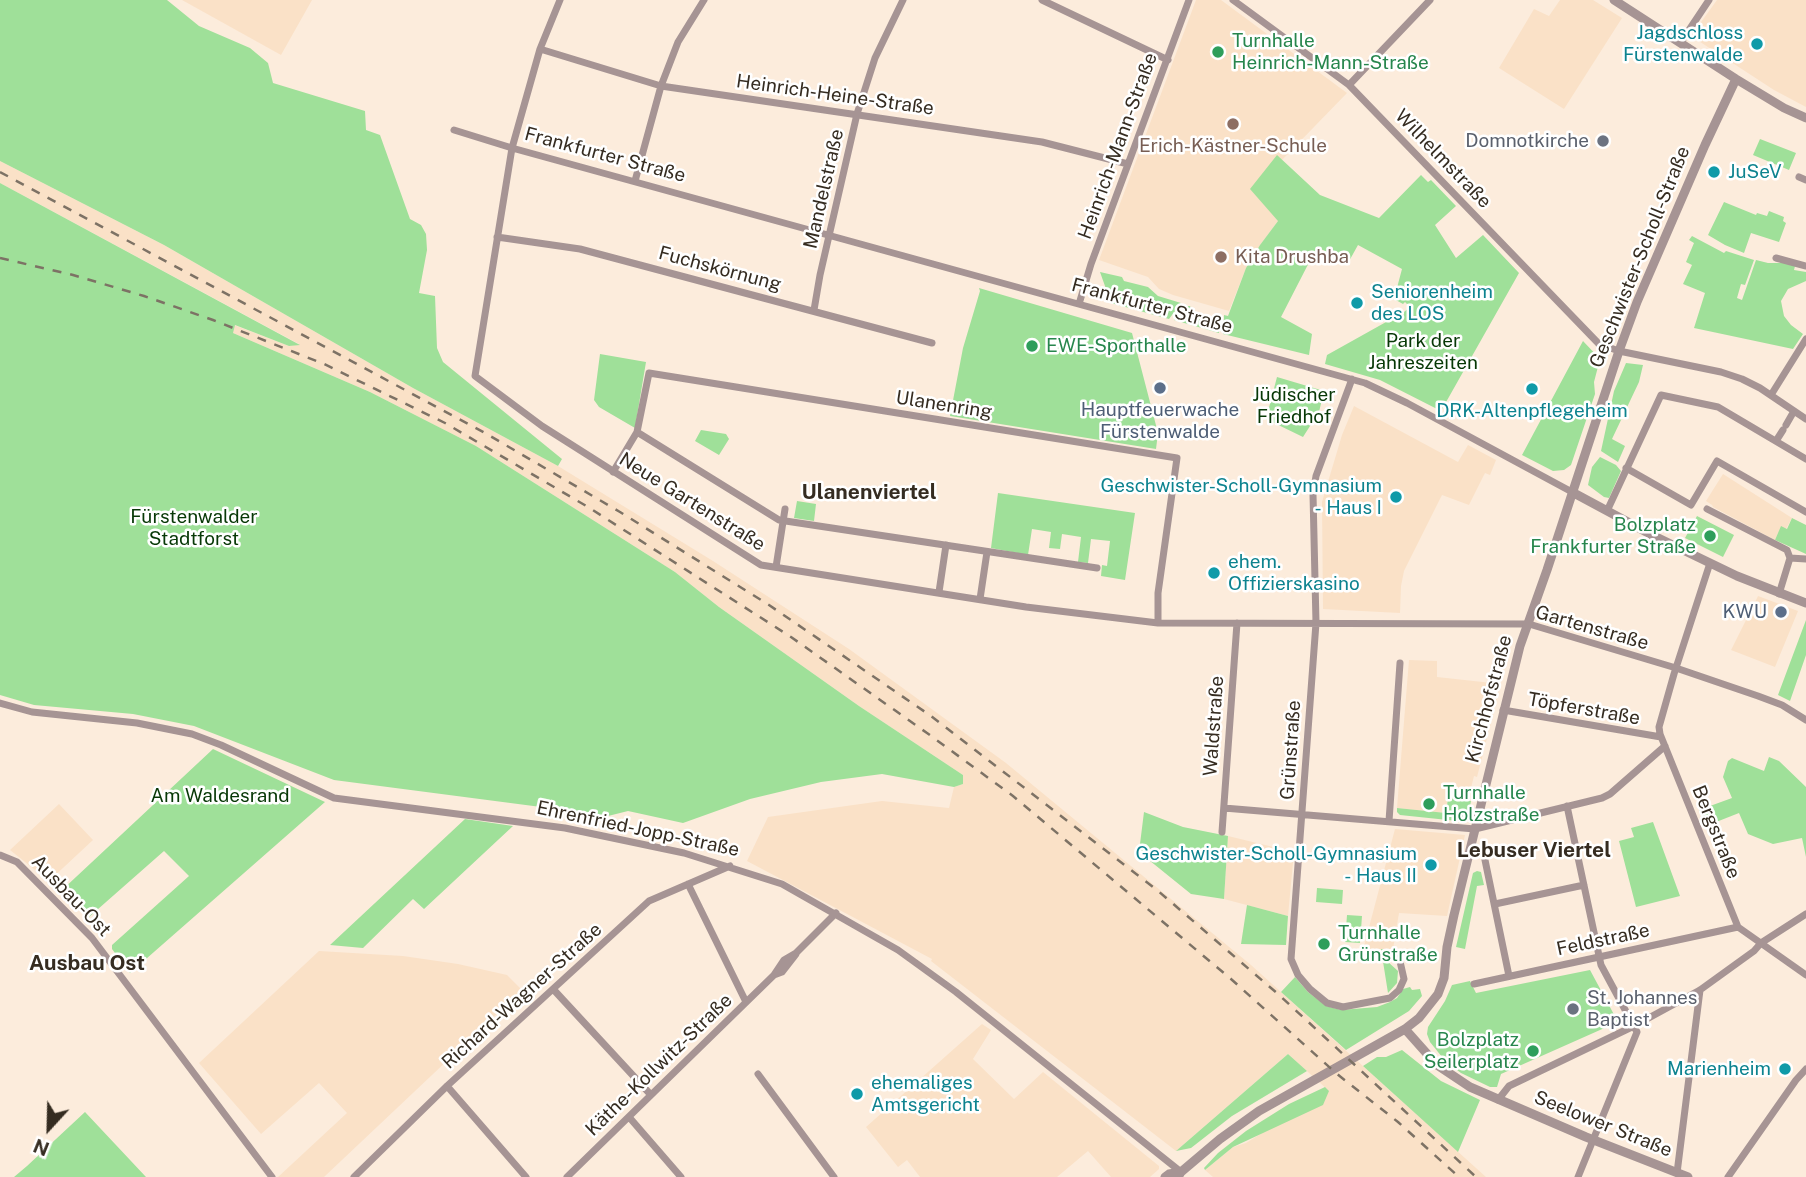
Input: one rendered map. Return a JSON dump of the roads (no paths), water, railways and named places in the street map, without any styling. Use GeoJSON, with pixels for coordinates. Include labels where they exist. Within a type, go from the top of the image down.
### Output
{"type":"FeatureCollection","features":[{"type":"Feature","properties":{"kind":"street","name":"Neue Gartenstraße"},"geometry":{"type":"LineString","coordinates":[[559,0],[540,49],[512,148],[475,376],[542,426],[761,565],[1158,623],[1315,623]]}},
{"type":"Feature","properties":{"kind":"street"},"geometry":{"type":"LineString","coordinates":[[635,181],[661,86],[678,42],[704,0]]}},
{"type":"Feature","properties":{"kind":"street","name":"Mandelstraße"},"geometry":{"type":"LineString","coordinates":[[814,310],[857,114],[875,58],[903,0]]}},
{"type":"Feature","properties":{"kind":"street"},"geometry":{"type":"LineString","coordinates":[[1042,0],[1168,60]]}},
{"type":"Feature","properties":{"kind":"street","name":"Heinrich-Mann-Straße"},"geometry":{"type":"LineString","coordinates":[[1079,304],[1091,264],[1189,0]]}},
{"type":"Feature","properties":{"kind":"street","name":"Wilhelmstraße"},"geometry":{"type":"LineString","coordinates":[[1233,0],[1349,85],[1599,344],[1742,379],[1806,419]]}},
{"type":"Feature","properties":{"kind":"street"},"geometry":{"type":"LineString","coordinates":[[1349,85],[1430,0]]}},
{"type":"Feature","properties":{"kind":"street"},"geometry":{"type":"LineString","coordinates":[[1614,0],[1736,79],[1784,108],[1806,117]]}},
{"type":"Feature","properties":{"kind":"street"},"geometry":{"type":"LineString","coordinates":[[1681,42],[1709,0]]}},
{"type":"Feature","properties":{"kind":"street","name":"Heinrich-Heine-Straße"},"geometry":{"type":"LineString","coordinates":[[540,49],[661,86],[1042,142],[1128,164]]}},
{"type":"Feature","properties":{"kind":"street","name":"Geschwister-Scholl-Straße"},"geometry":{"type":"LineString","coordinates":[[1572,492],[1619,351],[1670,225],[1736,79]]}},
{"type":"Feature","properties":{"kind":"street","name":"Frankfurter Straße"},"geometry":{"type":"LineString","coordinates":[[454,130],[1352,379],[1407,402],[1607,511],[1710,563],[1806,603]]}},
{"type":"Feature","properties":{"kind":"street","name":"Fuchskörnung"},"geometry":{"type":"LineString","coordinates":[[497,237],[580,249],[932,343]]}},
{"type":"Feature","properties":{"kind":"street"},"geometry":{"type":"LineString","coordinates":[[1776,258],[1806,266]]}},
{"type":"Feature","properties":{"kind":"street"},"geometry":{"type":"LineString","coordinates":[[1771,395],[1806,340]]}},
{"type":"Feature","properties":{"kind":"street","name":"Ulanenring"},"geometry":{"type":"LineString","coordinates":[[613,472],[637,432],[649,373],[1177,458],[1158,593],[1158,623]]}},
{"type":"Feature","properties":{"kind":"street","name":"Grünstraße"},"geometry":{"type":"LineString","coordinates":[[1352,379],[1314,483],[1312,508],[1315,623],[1291,959],[1298,975],[1310,989],[1327,1003],[1343,1007],[1390,999],[1399,990],[1404,979],[1399,957]]}},
{"type":"Feature","properties":{"kind":"street"},"geometry":{"type":"LineString","coordinates":[[1607,511],[1661,395],[1718,407],[1806,459]]}},
{"type":"Feature","properties":{"kind":"street"},"geometry":{"type":"LineString","coordinates":[[1776,441],[1794,411]]}},
{"type":"Feature","properties":{"kind":"street"},"geometry":{"type":"LineString","coordinates":[[637,432],[783,521],[1097,568]]}},
{"type":"Feature","properties":{"kind":"street"},"geometry":{"type":"LineString","coordinates":[[1626,468],[1691,505],[1717,461],[1806,512]]}},
{"type":"Feature","properties":{"kind":"street","name":"Kirchhofstraße"},"geometry":{"type":"LineString","coordinates":[[1182,1175],[1220,1139],[1249,1118],[1405,1029],[1431,1005],[1444,978],[1447,947],[1513,666],[1572,492]]}},
{"type":"Feature","properties":{"kind":"street"},"geometry":{"type":"LineString","coordinates":[[776,567],[785,509]]}},
{"type":"Feature","properties":{"kind":"street"},"geometry":{"type":"LineString","coordinates":[[1707,509],[1787,550],[1790,558],[1779,594]]}},
{"type":"Feature","properties":{"kind":"street"},"geometry":{"type":"LineString","coordinates":[[939,592],[946,545]]}},
{"type":"Feature","properties":{"kind":"street"},"geometry":{"type":"LineString","coordinates":[[980,599],[987,552]]}},
{"type":"Feature","properties":{"kind":"street"},"geometry":{"type":"LineString","coordinates":[[1790,558],[1806,559]]}},
{"type":"Feature","properties":{"kind":"street"},"geometry":{"type":"LineString","coordinates":[[1661,737],[1659,727],[1710,563]]}},
{"type":"Feature","properties":{"kind":"street","name":"Waldstraße"},"geometry":{"type":"LineString","coordinates":[[1222,832],[1237,623]]}},
{"type":"Feature","properties":{"kind":"street","name":"Gartenstraße"},"geometry":{"type":"LineString","coordinates":[[1315,623],[1529,624],[1676,668],[1782,705],[1806,720]]}},
{"type":"Feature","properties":{"kind":"street"},"geometry":{"type":"LineString","coordinates":[[1389,821],[1400,663]]}},
{"type":"Feature","properties":{"kind":"street","name":"Ehrenfried-Jopp-Straße"},"geometry":{"type":"LineString","coordinates":[[0,703],[32,712],[137,723],[192,734],[222,745],[334,797],[565,828],[684,853],[782,884],[898,950],[956,992],[1182,1175]]}},
{"type":"Feature","properties":{"kind":"street","name":"Töpferstraße"},"geometry":{"type":"LineString","coordinates":[[1503,710],[1661,737]]}},
{"type":"Feature","properties":{"kind":"street","name":"Bergstraße"},"geometry":{"type":"LineString","coordinates":[[1661,737],[1738,927]]}},
{"type":"Feature","properties":{"kind":"street"},"geometry":{"type":"LineString","coordinates":[[1224,808],[1475,829],[1609,794],[1665,746]]}},
{"type":"Feature","properties":{"kind":"street"},"geometry":{"type":"LineString","coordinates":[[1567,806],[1601,965],[1636,1032],[1578,1177]]}},
{"type":"Feature","properties":{"kind":"street","name":"Ausbau-Ost"},"geometry":{"type":"LineString","coordinates":[[0,855],[17,862],[92,938],[272,1177]]}},
{"type":"Feature","properties":{"kind":"street"},"geometry":{"type":"LineString","coordinates":[[1485,860],[1509,976]]}},
{"type":"Feature","properties":{"kind":"street","name":"Richard-Wagner-Straße"},"geometry":{"type":"LineString","coordinates":[[354,1177],[447,1086],[649,901],[730,866]]}},
{"type":"Feature","properties":{"kind":"street"},"geometry":{"type":"LineString","coordinates":[[688,884],[746,1002]]}},
{"type":"Feature","properties":{"kind":"street"},"geometry":{"type":"LineString","coordinates":[[1495,904],[1584,885]]}},
{"type":"Feature","properties":{"kind":"street","name":"Käthe-Kollwitz-Straße"},"geometry":{"type":"LineString","coordinates":[[567,1177],[774,975],[784,960],[796,953],[836,913]]}},
{"type":"Feature","properties":{"kind":"street"},"geometry":{"type":"LineString","coordinates":[[1498,1100],[1508,1086],[1634,1026],[1700,990],[1761,943],[1806,914]]}},
{"type":"Feature","properties":{"kind":"street"},"geometry":{"type":"LineString","coordinates":[[1738,927],[1806,975]]}},
{"type":"Feature","properties":{"kind":"street","name":"Feldstraße"},"geometry":{"type":"LineString","coordinates":[[1474,984],[1738,927]]}},
{"type":"Feature","properties":{"kind":"street"},"geometry":{"type":"LineString","coordinates":[[553,989],[651,1095]]}},
{"type":"Feature","properties":{"kind":"street"},"geometry":{"type":"LineString","coordinates":[[1677,1173],[1700,990]]}},
{"type":"Feature","properties":{"kind":"street","name":"Seelower Straße"},"geometry":{"type":"LineString","coordinates":[[1405,1029],[1437,1065],[1468,1086],[1663,1172],[1688,1177]]}},
{"type":"Feature","properties":{"kind":"street"},"geometry":{"type":"LineString","coordinates":[[1728,1177],[1806,1069]]}},
{"type":"Feature","properties":{"kind":"street"},"geometry":{"type":"LineString","coordinates":[[758,1074],[834,1177]]}},
{"type":"Feature","properties":{"kind":"street"},"geometry":{"type":"LineString","coordinates":[[447,1086],[526,1177]]}},
{"type":"Feature","properties":{"kind":"street"},"geometry":{"type":"LineString","coordinates":[[629,1117],[681,1177]]}},
{"type":"Feature","properties":{"kind":"street"},"geometry":{"type":"LineString","coordinates":[[1165,1177],[1169,1174],[1182,1175]]}},
{"type":"Feature","properties":{"kind":"railway"},"geometry":{"type":"LineString","coordinates":[[0,172],[485,433],[620,512],[769,605],[931,716],[1157,890],[1278,994],[1476,1177]]}},
{"type":"Feature","properties":{"kind":"railway"},"geometry":{"type":"LineString","coordinates":[[0,258],[73,275],[144,296],[324,364],[445,423],[588,507],[791,637],[1013,796],[1231,979],[1337,1074],[1398,1122],[1459,1177]]}},
{"type":"Feature","properties":{"kind":"place","name":"Jagdschloss Fürstenwalde"},"geometry":{"type":"Point","coordinates":[1757,44]}},
{"type":"Feature","properties":{"kind":"place","name":"Turnhalle Heinrich-Mann-Straße"},"geometry":{"type":"Point","coordinates":[1218,52]}},
{"type":"Feature","properties":{"kind":"place","name":"Erich-Kästner-Schule"},"geometry":{"type":"Point","coordinates":[1233,124]}},
{"type":"Feature","properties":{"kind":"place","name":"Domnotkirche"},"geometry":{"type":"Point","coordinates":[1603,141]}},
{"type":"Feature","properties":{"kind":"place","name":"JuSeV"},"geometry":{"type":"Point","coordinates":[1714,172]}},
{"type":"Feature","properties":{"kind":"place","name":"Kita Drushba"},"geometry":{"type":"Point","coordinates":[1221,257]}},
{"type":"Feature","properties":{"kind":"place","name":"Seniorenheim des LOS"},"geometry":{"type":"Point","coordinates":[1357,303]}},
{"type":"Feature","properties":{"kind":"place","name":"EWE-Sporthalle"},"geometry":{"type":"Point","coordinates":[1032,346]}},
{"type":"Feature","properties":{"kind":"place","name":"Hauptfeuerwache Fürstenwalde"},"geometry":{"type":"Point","coordinates":[1160,388]}},
{"type":"Feature","properties":{"kind":"place","name":"DRK-Altenpflegeheim"},"geometry":{"type":"Point","coordinates":[1532,389]}},
{"type":"Feature","properties":{"kind":"place","name":"Geschwister-Scholl-Gymnasium - Haus I"},"geometry":{"type":"Point","coordinates":[1396,497]}},
{"type":"Feature","properties":{"kind":"place","name":"Bolzplatz Frankfurter Straße"},"geometry":{"type":"Point","coordinates":[1710,536]}},
{"type":"Feature","properties":{"kind":"place","name":"ehem. Offizierskasino"},"geometry":{"type":"Point","coordinates":[1214,573]}},
{"type":"Feature","properties":{"kind":"place","name":"KWU"},"geometry":{"type":"Point","coordinates":[1781,612]}},
{"type":"Feature","properties":{"kind":"place","name":"Turnhalle Holzstraße"},"geometry":{"type":"Point","coordinates":[1429,804]}},
{"type":"Feature","properties":{"kind":"place","name":"Geschwister-Scholl-Gymnasium - Haus II"},"geometry":{"type":"Point","coordinates":[1431,865]}},
{"type":"Feature","properties":{"kind":"place","name":"Turnhalle Grünstraße"},"geometry":{"type":"Point","coordinates":[1324,944]}},
{"type":"Feature","properties":{"kind":"place","name":"St. Johannes Baptist"},"geometry":{"type":"Point","coordinates":[1573,1009]}},
{"type":"Feature","properties":{"kind":"place","name":"Bolzplatz Seilerplatz"},"geometry":{"type":"Point","coordinates":[1533,1051]}},
{"type":"Feature","properties":{"kind":"place","name":"Marienheim"},"geometry":{"type":"Point","coordinates":[1785,1069]}},
{"type":"Feature","properties":{"kind":"place","name":"ehemaliges Amtsgericht"},"geometry":{"type":"Point","coordinates":[857,1094]}},
{"type":"Feature","properties":{"kind":"district","name":"Ulanenviertel"},"geometry":{"type":"Point","coordinates":[869,493]}},
{"type":"Feature","properties":{"kind":"district","name":"Lebuser Viertel"},"geometry":{"type":"Point","coordinates":[1534,851]}},
{"type":"Feature","properties":{"kind":"district","name":"Ausbau Ost"},"geometry":{"type":"Point","coordinates":[87,964]}},
{"type":"Feature","properties":{"kind":"park label","name":"Park der Jahreszeiten"},"geometry":{"type":"Point","coordinates":[1423,352]}},
{"type":"Feature","properties":{"kind":"park label","name":"Jüdischer Friedhof"},"geometry":{"type":"Point","coordinates":[1294,406]}},
{"type":"Feature","properties":{"kind":"park label","name":"Fürstenwalder Stadtforst"},"geometry":{"type":"Point","coordinates":[194,528]}},
{"type":"Feature","properties":{"kind":"park label","name":"Am Waldesrand"},"geometry":{"type":"Point","coordinates":[220,796]}}]}
